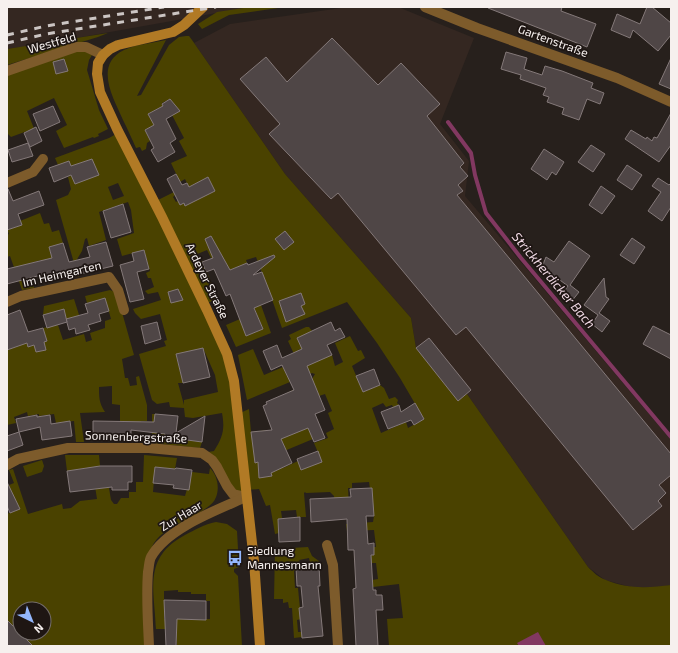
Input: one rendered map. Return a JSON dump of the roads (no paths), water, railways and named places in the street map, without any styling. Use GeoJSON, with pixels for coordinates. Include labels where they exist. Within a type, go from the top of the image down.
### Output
{"type":"FeatureCollection","features":[{"type":"Feature","properties":{"kind":"main road"},"geometry":{"type":"LineString","coordinates":[[102,55],[118,45],[172,32],[180,28],[203,7]]}},
{"type":"Feature","properties":{"kind":"main road","name":"Ardeyer Straße"},"geometry":{"type":"LineString","coordinates":[[102,55],[98,63],[96,74],[100,92],[106,107],[172,238],[227,354],[234,382],[254,561],[260,646]]}},
{"type":"Feature","properties":{"kind":"street","name":"Gartenstraße"},"geometry":{"type":"LineString","coordinates":[[425,7],[478,28],[617,78],[671,102]]}},
{"type":"Feature","properties":{"kind":"street","name":"Westfeld"},"geometry":{"type":"LineString","coordinates":[[7,71],[76,47],[86,47],[102,55]]}},
{"type":"Feature","properties":{"kind":"street"},"geometry":{"type":"LineString","coordinates":[[7,183],[33,172],[43,159]]}},
{"type":"Feature","properties":{"kind":"street","name":"Im Heimgarten"},"geometry":{"type":"LineString","coordinates":[[7,302],[21,296],[110,277],[118,290],[124,310]]}},
{"type":"Feature","properties":{"kind":"street","name":"Sonnenbergstraße"},"geometry":{"type":"LineString","coordinates":[[7,465],[18,459],[68,448],[149,448],[202,453],[212,460],[233,494],[246,496]]}},
{"type":"Feature","properties":{"kind":"street","name":"Zur Haar"},"geometry":{"type":"LineString","coordinates":[[149,646],[146,590],[150,558],[162,542],[198,518],[246,496]]}},
{"type":"Feature","properties":{"kind":"street"},"geometry":{"type":"LineString","coordinates":[[327,545],[333,565],[338,646]]}},
{"type":"Feature","properties":{"kind":"waterway","name":"Strickherdicker Bach"},"geometry":{"type":"LineString","coordinates":[[448,122],[471,153],[475,175],[486,213],[521,258],[671,437]]}},
{"type":"Feature","properties":{"kind":"railway"},"geometry":{"type":"LineString","coordinates":[[7,35],[46,26],[164,7]]}},
{"type":"Feature","properties":{"kind":"railway"},"geometry":{"type":"LineString","coordinates":[[7,43],[46,34],[216,7]]}},
{"type":"Feature","properties":{"kind":"place","name":"Siedlung Mannesmann"},"geometry":{"type":"Point","coordinates":[235,558]}}]}
